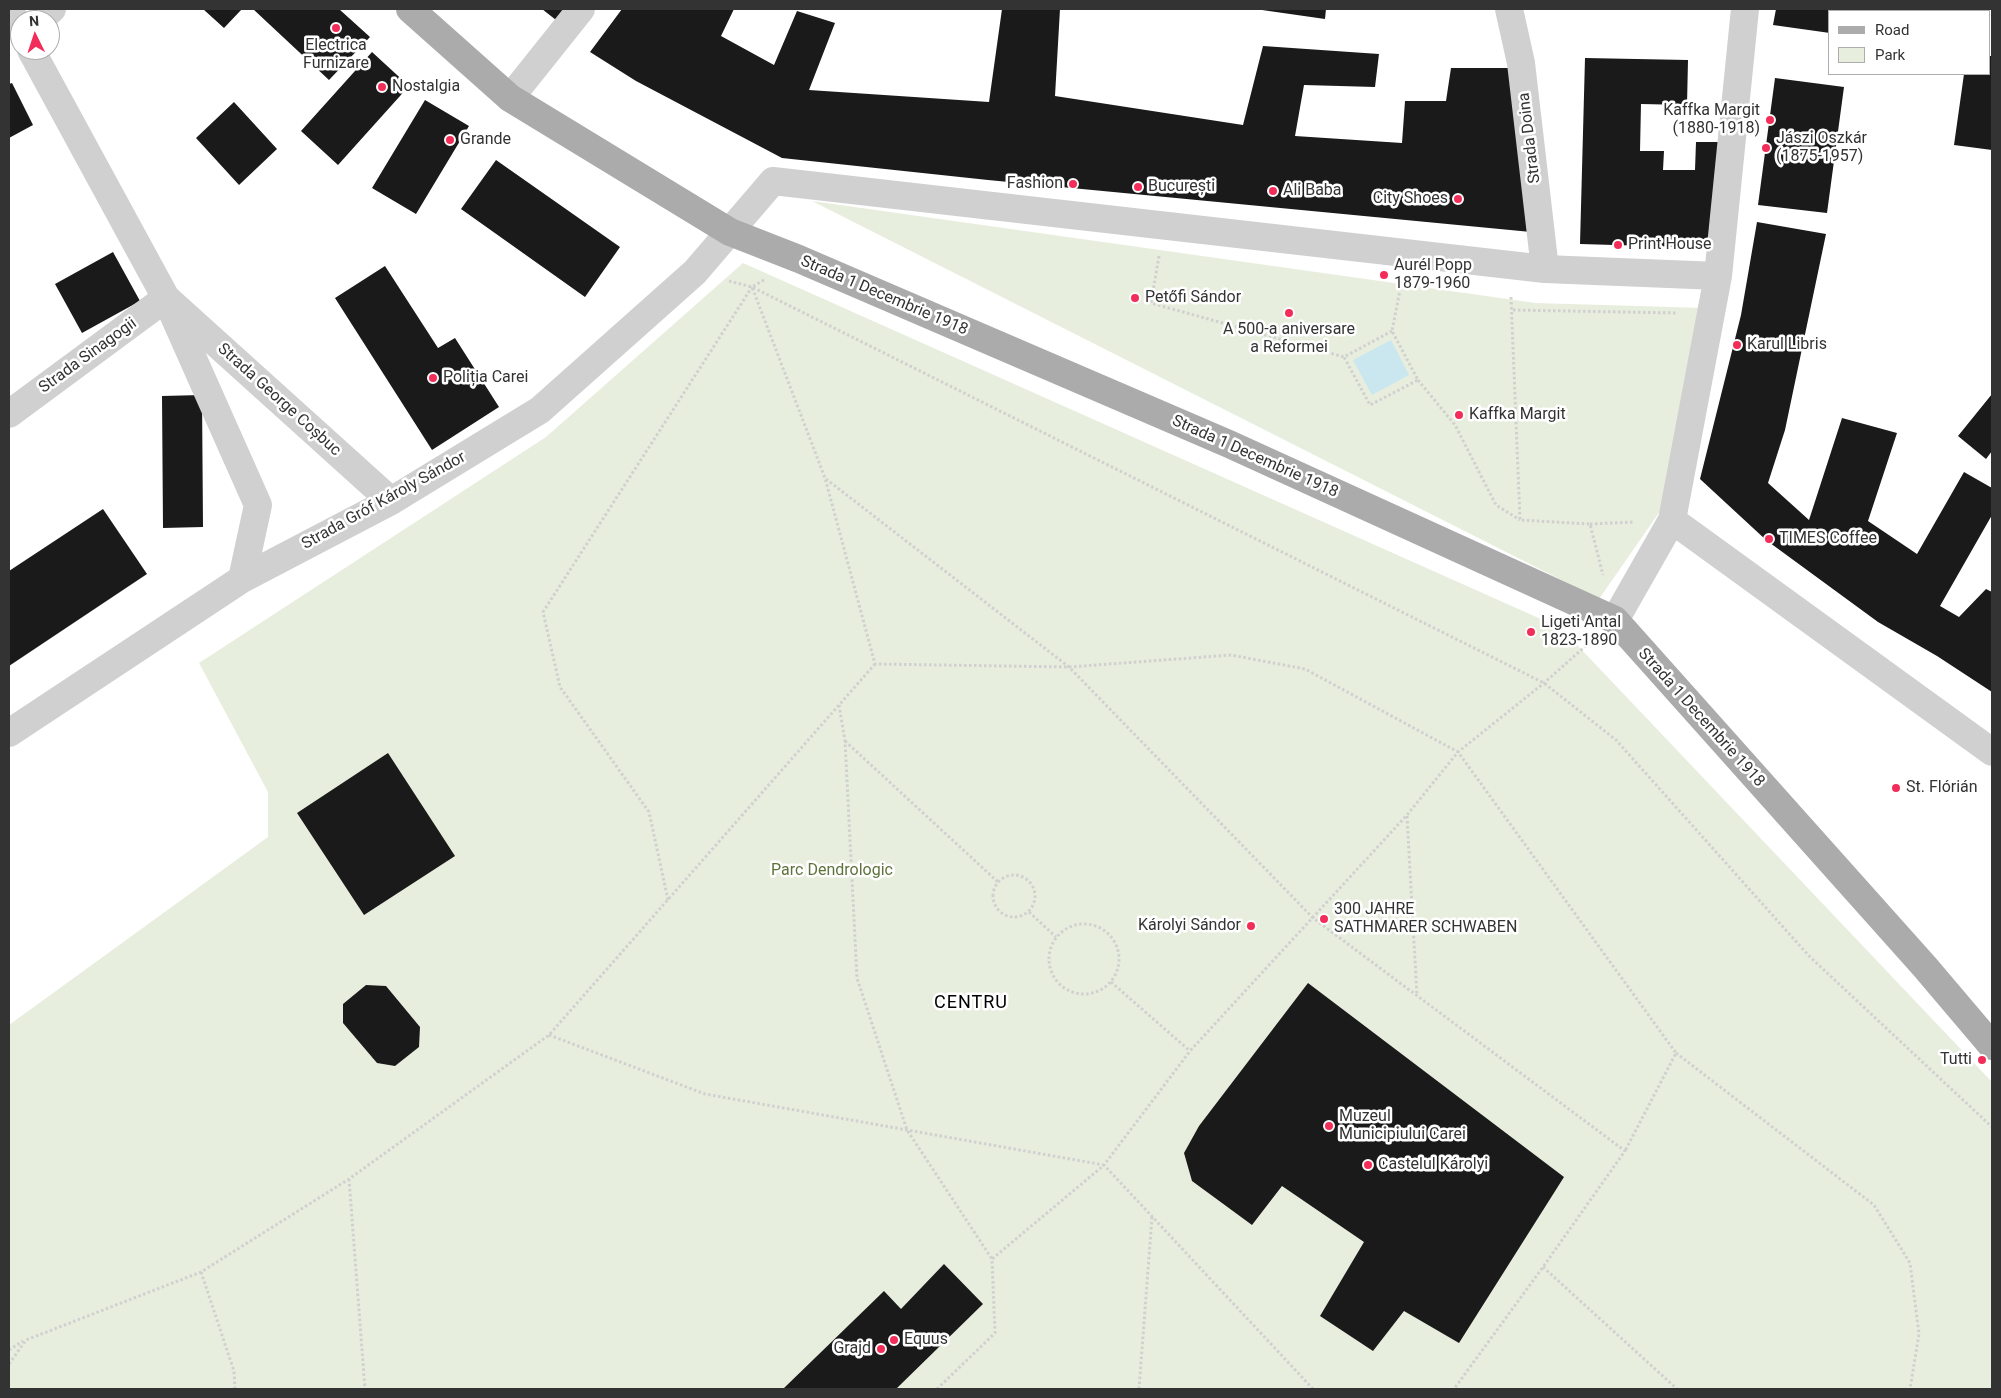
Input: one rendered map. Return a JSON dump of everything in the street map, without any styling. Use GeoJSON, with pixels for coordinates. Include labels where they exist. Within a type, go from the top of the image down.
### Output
{"type":"FeatureCollection","features":[{"type":"Feature","properties":{"kind":"main road","name":"Strada 1 Decembrie 1918"},"geometry":{"type":"LineString","coordinates":[[410,9],[510,98],[730,232],[799,259],[1228,444],[1615,620],[1925,967],[1992,1046]]}},
{"type":"Feature","properties":{"kind":"street"},"geometry":{"type":"LineString","coordinates":[[510,98],[581,9]]}},
{"type":"Feature","properties":{"kind":"street","name":"Strada Doina"},"geometry":{"type":"LineString","coordinates":[[1509,9],[1521,63],[1545,269]]}},
{"type":"Feature","properties":{"kind":"street"},"geometry":{"type":"LineString","coordinates":[[1615,620],[1672,520],[1718,276],[1745,9]]}},
{"type":"Feature","properties":{"kind":"street","name":"Strada George Coșbuc"},"geometry":{"type":"LineString","coordinates":[[36,60],[166,298],[258,505],[242,579]]}},
{"type":"Feature","properties":{"kind":"street","name":"Strada Gróf Károly Sándor"},"geometry":{"type":"LineString","coordinates":[[9,733],[242,579],[391,501],[540,410],[695,272],[773,181],[1163,226]]}},
{"type":"Feature","properties":{"kind":"street"},"geometry":{"type":"LineString","coordinates":[[1163,226],[1545,269],[1718,276]]}},
{"type":"Feature","properties":{"kind":"street","name":"Strada George Coșbuc"},"geometry":{"type":"LineString","coordinates":[[166,298],[391,501]]}},
{"type":"Feature","properties":{"kind":"street","name":"Strada Sinagogii"},"geometry":{"type":"LineString","coordinates":[[9,414],[166,298]]}},
{"type":"Feature","properties":{"kind":"street"},"geometry":{"type":"LineString","coordinates":[[1672,520],[1992,752]]}},
{"type":"Feature","properties":{"kind":"path"},"geometry":{"type":"LineString","coordinates":[[1163,226],[1152,302],[1344,357],[1392,331]]}},
{"type":"Feature","properties":{"kind":"path"},"geometry":{"type":"LineString","coordinates":[[992,1259],[1104,1165],[1190,1051],[1407,815],[1458,752],[1544,683],[1615,620],[1590,524],[1520,520],[1496,505],[1455,425],[1418,380],[1392,331],[1407,253]]}},
{"type":"Feature","properties":{"kind":"path"},"geometry":{"type":"LineString","coordinates":[[668,900],[649,812],[560,687],[543,612],[752,287],[799,259]]}},
{"type":"Feature","properties":{"kind":"path"},"geometry":{"type":"LineString","coordinates":[[1506,264],[1513,310],[1520,520]]}},
{"type":"Feature","properties":{"kind":"path"},"geometry":{"type":"LineString","coordinates":[[695,272],[752,287],[1544,683],[1616,740],[1809,956],[1992,1127]]}},
{"type":"Feature","properties":{"kind":"path"},"geometry":{"type":"LineString","coordinates":[[752,287],[825,478],[875,664]]}},
{"type":"Feature","properties":{"kind":"path"},"geometry":{"type":"LineString","coordinates":[[1513,310],[1711,314]]}},
{"type":"Feature","properties":{"kind":"path"},"geometry":{"type":"LineString","coordinates":[[1344,357],[1370,405],[1418,380]]}},
{"type":"Feature","properties":{"kind":"path"},"geometry":{"type":"LineString","coordinates":[[825,478],[1069,667],[1313,918],[1625,1151]]}},
{"type":"Feature","properties":{"kind":"path"},"geometry":{"type":"LineString","coordinates":[[9,1350],[26,1340],[201,1272],[349,1179],[549,1035],[875,664],[1069,667],[1231,655],[1305,669],[1458,752],[1676,1053],[1874,1204],[1910,1263],[1919,1334],[1910,1389]]}},
{"type":"Feature","properties":{"kind":"path"},"geometry":{"type":"LineString","coordinates":[[839,704],[844,741],[857,978],[906,1130],[992,1259],[994,1333],[937,1389]]}},
{"type":"Feature","properties":{"kind":"path"},"geometry":{"type":"LineString","coordinates":[[844,741],[998,882]]}},
{"type":"Feature","properties":{"kind":"path"},"geometry":{"type":"LineString","coordinates":[[1407,815],[1417,996]]}},
{"type":"Feature","properties":{"kind":"path"},"geometry":{"type":"LineString","coordinates":[[1014,875],[1028,879],[1032,884],[1035,899],[1029,912],[1015,917],[1002,914],[997,909],[992,897],[993,890],[998,882],[1007,876],[1014,875]]}},
{"type":"Feature","properties":{"kind":"path"},"geometry":{"type":"LineString","coordinates":[[1029,912],[1056,937]]}},
{"type":"Feature","properties":{"kind":"path"},"geometry":{"type":"LineString","coordinates":[[1083,924],[1093,925],[1106,932],[1116,944],[1119,953],[1120,964],[1111,982],[1093,994],[1082,995],[1062,987],[1054,979],[1048,958],[1050,946],[1056,937],[1073,926],[1083,924]]}},
{"type":"Feature","properties":{"kind":"path"},"geometry":{"type":"LineString","coordinates":[[1111,982],[1190,1051]]}},
{"type":"Feature","properties":{"kind":"path"},"geometry":{"type":"LineString","coordinates":[[549,1035],[705,1094],[1104,1165],[1313,1389]]}},
{"type":"Feature","properties":{"kind":"path"},"geometry":{"type":"LineString","coordinates":[[1454,1389],[1544,1267],[1625,1151],[1676,1053]]}},
{"type":"Feature","properties":{"kind":"path"},"geometry":{"type":"LineString","coordinates":[[349,1179],[365,1389]]}},
{"type":"Feature","properties":{"kind":"path"},"geometry":{"type":"LineString","coordinates":[[1139,1389],[1152,1216]]}},
{"type":"Feature","properties":{"kind":"path"},"geometry":{"type":"LineString","coordinates":[[1544,1267],[1677,1389]]}},
{"type":"Feature","properties":{"kind":"path"},"geometry":{"type":"LineString","coordinates":[[201,1272],[234,1371],[236,1389]]}},
{"type":"Feature","properties":{"kind":"path"},"geometry":{"type":"LineString","coordinates":[[9,1364],[26,1340]]}},
{"type":"Feature","properties":{"kind":"green space"},"geometry":{"type":"Polygon","coordinates":[[[812,201],[1536,303],[1705,308],[1663,507],[1599,599],[812,201]]]}},
{"type":"Feature","properties":{"kind":"green space","name":"Parc Dendrologic"},"geometry":{"type":"Polygon","coordinates":[[[743,263],[1561,628],[1992,1082],[1992,1389],[9,1389],[9,1025],[268,837],[268,792],[199,663],[546,437],[743,263]]]}},
{"type":"Feature","properties":{"kind":"water"},"geometry":{"type":"Polygon","coordinates":[[[1391,340],[1409,375],[1372,395],[1353,360],[1391,340]]]}},
{"type":"Feature","properties":{"kind":"building"},"geometry":{"type":"Polygon","coordinates":[[[203,9],[242,9],[224,28],[203,9]]]}},
{"type":"Feature","properties":{"kind":"building"},"geometry":{"type":"Polygon","coordinates":[[[253,9],[339,9],[370,37],[329,80],[253,9]]]}},
{"type":"Feature","properties":{"kind":"building"},"geometry":{"type":"Polygon","coordinates":[[[542,9],[566,9],[556,20],[542,9]]]}},
{"type":"Feature","properties":{"kind":"building"},"geometry":{"type":"Polygon","coordinates":[[[622,9],[734,9],[721,36],[774,65],[797,11],[835,23],[809,90],[989,102],[1002,9],[1060,9],[1055,96],[1243,125],[1263,46],[1379,54],[1375,87],[1304,85],[1295,136],[1402,143],[1405,101],[1446,101],[1451,68],[1511,68],[1531,232],[988,180],[782,158],[636,81],[590,52],[622,9]]]}},
{"type":"Feature","properties":{"kind":"building"},"geometry":{"type":"Polygon","coordinates":[[[1255,9],[1326,9],[1325,19],[1255,9]]]}},
{"type":"Feature","properties":{"kind":"building"},"geometry":{"type":"Polygon","coordinates":[[[1776,9],[1850,9],[1828,10],[1828,33],[1773,25],[1776,9]]]}},
{"type":"Feature","properties":{"kind":"building"},"geometry":{"type":"Polygon","coordinates":[[[372,52],[409,86],[338,165],[301,131],[372,52]]]}},
{"type":"Feature","properties":{"kind":"building"},"geometry":{"type":"Polygon","coordinates":[[[1992,56],[1992,150],[1954,145],[1964,75],[1991,75],[1992,56]]]}},
{"type":"Feature","properties":{"kind":"building"},"geometry":{"type":"Polygon","coordinates":[[[1585,58],[1688,60],[1687,105],[1641,104],[1640,151],[1664,151],[1663,170],[1695,170],[1696,142],[1720,142],[1717,248],[1580,244],[1585,58]]]}},
{"type":"Feature","properties":{"kind":"building"},"geometry":{"type":"Polygon","coordinates":[[[1775,78],[1844,87],[1827,213],[1758,205],[1775,78]]]}},
{"type":"Feature","properties":{"kind":"building"},"geometry":{"type":"Polygon","coordinates":[[[12,83],[33,125],[9,138],[9,84],[12,83]]]}},
{"type":"Feature","properties":{"kind":"building"},"geometry":{"type":"Polygon","coordinates":[[[425,100],[469,126],[416,214],[372,188],[425,100]]]}},
{"type":"Feature","properties":{"kind":"building"},"geometry":{"type":"Polygon","coordinates":[[[234,102],[277,149],[239,185],[196,138],[234,102]]]}},
{"type":"Feature","properties":{"kind":"building"},"geometry":{"type":"Polygon","coordinates":[[[496,160],[620,247],[585,297],[461,209],[496,160]]]}},
{"type":"Feature","properties":{"kind":"building"},"geometry":{"type":"Polygon","coordinates":[[[1757,222],[1826,234],[1785,430],[1768,483],[1809,520],[1842,418],[1897,433],[1868,521],[1917,554],[1964,472],[1992,488],[1992,515],[1940,606],[1959,617],[1986,589],[1992,592],[1992,692],[1937,656],[1878,622],[1766,540],[1700,479],[1741,315],[1757,222]]]}},
{"type":"Feature","properties":{"kind":"building"},"geometry":{"type":"Polygon","coordinates":[[[113,252],[140,301],[82,333],[55,284],[113,252]]]}},
{"type":"Feature","properties":{"kind":"building","name":"Poliția Carei"},"geometry":{"type":"Polygon","coordinates":[[[385,266],[438,348],[455,338],[499,407],[432,450],[335,298],[385,266]]]}},
{"type":"Feature","properties":{"kind":"building"},"geometry":{"type":"Polygon","coordinates":[[[1992,394],[1992,451],[1986,459],[1958,436],[1992,394]]]}},
{"type":"Feature","properties":{"kind":"building"},"geometry":{"type":"Polygon","coordinates":[[[202,395],[203,527],[163,528],[162,396],[202,395]]]}},
{"type":"Feature","properties":{"kind":"building"},"geometry":{"type":"Polygon","coordinates":[[[103,509],[147,574],[9,666],[9,571],[103,509]]]}},
{"type":"Feature","properties":{"kind":"building"},"geometry":{"type":"Polygon","coordinates":[[[388,753],[455,856],[364,915],[297,813],[388,753]]]}},
{"type":"Feature","properties":{"kind":"building","name":"Castelul Károlyi"},"geometry":{"type":"Polygon","coordinates":[[[1308,983],[1564,1177],[1459,1343],[1404,1311],[1373,1351],[1320,1316],[1364,1242],[1282,1186],[1252,1225],[1192,1181],[1184,1153],[1199,1126],[1308,983]]]}},
{"type":"Feature","properties":{"kind":"building"},"geometry":{"type":"Polygon","coordinates":[[[366,985],[386,986],[420,1027],[419,1047],[395,1066],[377,1063],[343,1023],[343,1004],[366,985]]]}},
{"type":"Feature","properties":{"kind":"building","name":"Grajd"},"geometry":{"type":"Polygon","coordinates":[[[944,1264],[983,1304],[896,1389],[783,1389],[884,1291],[901,1309],[944,1264]]]}},
{"type":"Feature","properties":{"kind":"place","name":"Electrica Furnizare"},"geometry":{"type":"Point","coordinates":[336,28]}},
{"type":"Feature","properties":{"kind":"place","name":"Nostalgia"},"geometry":{"type":"Point","coordinates":[382,87]}},
{"type":"Feature","properties":{"kind":"place","name":"Kaffka Margit (1880-1918)"},"geometry":{"type":"Point","coordinates":[1770,120]}},
{"type":"Feature","properties":{"kind":"place","name":"Grande"},"geometry":{"type":"Point","coordinates":[450,140]}},
{"type":"Feature","properties":{"kind":"place","name":"Jászi Oszkár (1875-1957)"},"geometry":{"type":"Point","coordinates":[1766,148]}},
{"type":"Feature","properties":{"kind":"place","name":"Fashion"},"geometry":{"type":"Point","coordinates":[1073,184]}},
{"type":"Feature","properties":{"kind":"place","name":"București"},"geometry":{"type":"Point","coordinates":[1138,187]}},
{"type":"Feature","properties":{"kind":"place","name":"Ali Baba"},"geometry":{"type":"Point","coordinates":[1273,191]}},
{"type":"Feature","properties":{"kind":"place","name":"City Shoes"},"geometry":{"type":"Point","coordinates":[1458,199]}},
{"type":"Feature","properties":{"kind":"place","name":"Print House"},"geometry":{"type":"Point","coordinates":[1618,245]}},
{"type":"Feature","properties":{"kind":"place","name":"Aurél Popp 1879-1960"},"geometry":{"type":"Point","coordinates":[1384,275]}},
{"type":"Feature","properties":{"kind":"place","name":"Petőfi Sándor"},"geometry":{"type":"Point","coordinates":[1135,298]}},
{"type":"Feature","properties":{"kind":"place","name":"A 500-a aniversare a Reformei"},"geometry":{"type":"Point","coordinates":[1289,313]}},
{"type":"Feature","properties":{"kind":"place","name":"Karul Libris"},"geometry":{"type":"Point","coordinates":[1737,345]}},
{"type":"Feature","properties":{"kind":"place","name":"Poliția Carei"},"geometry":{"type":"Point","coordinates":[433,378]}},
{"type":"Feature","properties":{"kind":"place","name":"Kaffka Margit"},"geometry":{"type":"Point","coordinates":[1459,415]}},
{"type":"Feature","properties":{"kind":"place","name":"TIMES Coffee"},"geometry":{"type":"Point","coordinates":[1769,539]}},
{"type":"Feature","properties":{"kind":"place","name":"Ligeti Antal 1823-1890"},"geometry":{"type":"Point","coordinates":[1531,632]}},
{"type":"Feature","properties":{"kind":"place","name":"St. Flórián"},"geometry":{"type":"Point","coordinates":[1896,788]}},
{"type":"Feature","properties":{"kind":"place","name":"300 JAHRE SATHMARER SCHWABEN"},"geometry":{"type":"Point","coordinates":[1324,919]}},
{"type":"Feature","properties":{"kind":"place","name":"Károlyi Sándor"},"geometry":{"type":"Point","coordinates":[1251,926]}},
{"type":"Feature","properties":{"kind":"place","name":"Tutti"},"geometry":{"type":"Point","coordinates":[1982,1060]}},
{"type":"Feature","properties":{"kind":"place","name":"Muzeul Municipiului Carei"},"geometry":{"type":"Point","coordinates":[1329,1126]}},
{"type":"Feature","properties":{"kind":"place","name":"Castelul Károlyi"},"geometry":{"type":"Point","coordinates":[1368,1165]}},
{"type":"Feature","properties":{"kind":"place","name":"Equus"},"geometry":{"type":"Point","coordinates":[894,1340]}},
{"type":"Feature","properties":{"kind":"place","name":"Grajd"},"geometry":{"type":"Point","coordinates":[881,1349]}},
{"type":"Feature","properties":{"kind":"district","name":"CENTRU"},"geometry":{"type":"Point","coordinates":[971,1003]}}]}
